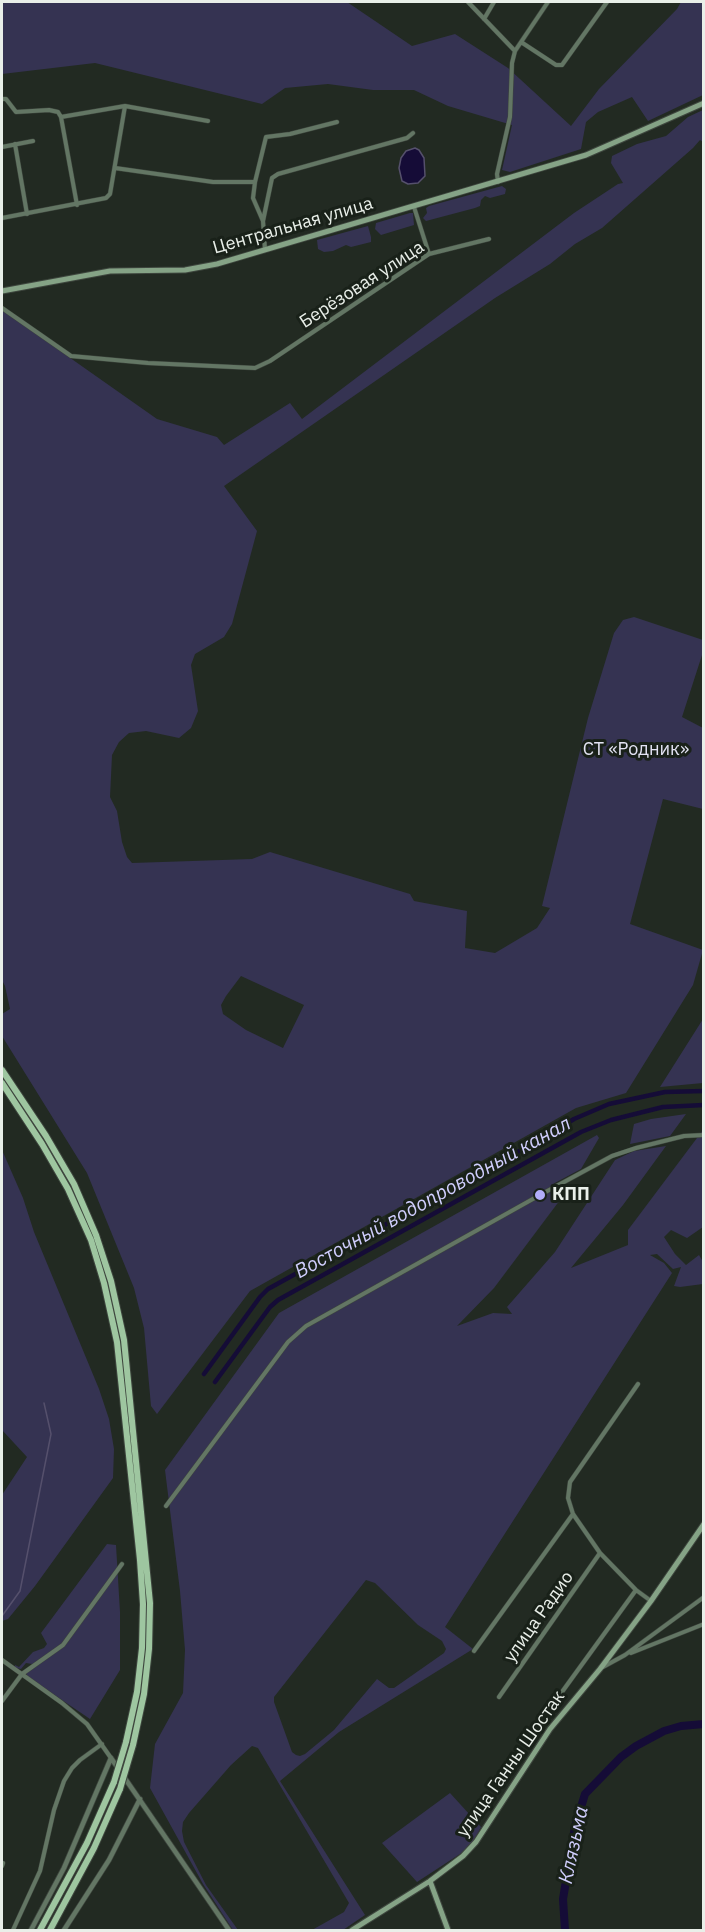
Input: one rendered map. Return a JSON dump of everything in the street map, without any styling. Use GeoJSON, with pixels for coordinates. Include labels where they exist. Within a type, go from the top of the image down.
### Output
{"type":"FeatureCollection","features":[{"type":"Feature","properties":{"kind":"main road","name":"Центральная улица"},"geometry":{"type":"LineString","coordinates":[[2,291],[110,271],[203,267],[266,251],[586,155],[704,103]]}},
{"type":"Feature","properties":{"kind":"main road"},"geometry":{"type":"LineString","coordinates":[[2,1070],[46,1136],[74,1184],[99,1244],[111,1281],[124,1340],[133,1411],[150,1603],[149,1649],[144,1694],[120,1789],[94,1848],[50,1930]]}},
{"type":"Feature","properties":{"kind":"main road"},"geometry":{"type":"LineString","coordinates":[[2,1083],[68,1189],[90,1240],[104,1284],[117,1342],[143,1604],[142,1648],[130,1744],[87,1844],[40,1930]]}},
{"type":"Feature","properties":{"kind":"main road","name":"улица Ганны Шостак"},"geometry":{"type":"LineString","coordinates":[[352,1930],[430,1881],[463,1856],[476,1842],[550,1729],[600,1669],[651,1601],[704,1524]]}},
{"type":"Feature","properties":{"kind":"main road"},"geometry":{"type":"LineString","coordinates":[[430,1881],[448,1930]]}},
{"type":"Feature","properties":{"kind":"street"},"geometry":{"type":"LineString","coordinates":[[468,2],[515,51]]}},
{"type":"Feature","properties":{"kind":"street"},"geometry":{"type":"LineString","coordinates":[[484,20],[494,2]]}},
{"type":"Feature","properties":{"kind":"street"},"geometry":{"type":"LineString","coordinates":[[498,182],[497,174],[510,117],[511,66],[515,51],[548,2]]}},
{"type":"Feature","properties":{"kind":"street"},"geometry":{"type":"LineString","coordinates":[[521,42],[556,65],[562,65],[607,2]]}},
{"type":"Feature","properties":{"kind":"street"},"geometry":{"type":"LineString","coordinates":[[2,99],[6,99],[16,112],[49,110],[58,112],[61,117],[77,205]]}},
{"type":"Feature","properties":{"kind":"street"},"geometry":{"type":"LineString","coordinates":[[61,117],[125,106],[208,121]]}},
{"type":"Feature","properties":{"kind":"street"},"geometry":{"type":"LineString","coordinates":[[2,218],[106,198],[110,194],[125,106]]}},
{"type":"Feature","properties":{"kind":"street"},"geometry":{"type":"LineString","coordinates":[[266,251],[263,221],[255,205],[255,182],[266,137],[290,134],[337,122]]}},
{"type":"Feature","properties":{"kind":"street"},"geometry":{"type":"LineString","coordinates":[[263,221],[272,178],[278,174],[406,138],[413,133]]}},
{"type":"Feature","properties":{"kind":"street"},"geometry":{"type":"LineString","coordinates":[[2,147],[33,141]]}},
{"type":"Feature","properties":{"kind":"street"},"geometry":{"type":"LineString","coordinates":[[15,144],[27,214]]}},
{"type":"Feature","properties":{"kind":"street"},"geometry":{"type":"LineString","coordinates":[[115,168],[213,182],[255,182]]}},
{"type":"Feature","properties":{"kind":"street"},"geometry":{"type":"LineString","coordinates":[[414,207],[429,254]]}},
{"type":"Feature","properties":{"kind":"street","name":"Берёзовая улица"},"geometry":{"type":"LineString","coordinates":[[2,309],[71,356],[148,363],[255,368],[429,254],[489,239]]}},
{"type":"Feature","properties":{"kind":"street"},"geometry":{"type":"LineString","coordinates":[[166,1506],[288,1342],[306,1326],[612,1156],[684,1136],[704,1135]]}},
{"type":"Feature","properties":{"kind":"street"},"geometry":{"type":"LineString","coordinates":[[638,1383],[570,1482],[568,1498],[573,1514],[600,1553],[636,1590],[651,1601]]}},
{"type":"Feature","properties":{"kind":"street"},"geometry":{"type":"LineString","coordinates":[[474,1651],[573,1514]]}},
{"type":"Feature","properties":{"kind":"street","name":"улица Радио"},"geometry":{"type":"LineString","coordinates":[[499,1697],[600,1553]]}},
{"type":"Feature","properties":{"kind":"street"},"geometry":{"type":"LineString","coordinates":[[2,1701],[22,1674],[63,1645],[122,1564]]}},
{"type":"Feature","properties":{"kind":"street"},"geometry":{"type":"LineString","coordinates":[[538,1725],[636,1590]]}},
{"type":"Feature","properties":{"kind":"street"},"geometry":{"type":"LineString","coordinates":[[600,1669],[625,1655],[704,1597]]}},
{"type":"Feature","properties":{"kind":"street"},"geometry":{"type":"LineString","coordinates":[[625,1655],[704,1624]]}},
{"type":"Feature","properties":{"kind":"street"},"geometry":{"type":"LineString","coordinates":[[2,1660],[87,1724],[229,1930]]}},
{"type":"Feature","properties":{"kind":"street"},"geometry":{"type":"LineString","coordinates":[[13,1930],[40,1871],[54,1810],[64,1781],[80,1760],[102,1744]]}},
{"type":"Feature","properties":{"kind":"street"},"geometry":{"type":"LineString","coordinates":[[31,1930],[64,1868],[111,1758]]}},
{"type":"Feature","properties":{"kind":"street"},"geometry":{"type":"LineString","coordinates":[[64,1930],[109,1860],[140,1799]]}},
{"type":"Feature","properties":{"kind":"green space"},"geometry":{"type":"Polygon","coordinates":[[[2,2],[347,2],[412,46],[455,34],[508,68],[571,126],[599,89],[677,9],[681,2],[703,2],[703,95],[648,121],[632,97],[598,112],[586,122],[581,149],[510,172],[502,170],[512,125],[448,106],[414,90],[373,90],[328,84],[285,88],[262,104],[95,63],[2,74],[2,2]]]}},
{"type":"Feature","properties":{"kind":"green space","name":"СТ «Родник»"},"geometry":{"type":"Polygon","coordinates":[[[703,110],[703,142],[700,140],[602,228],[495,298],[224,486],[257,531],[232,624],[224,637],[195,654],[191,665],[198,711],[191,728],[179,738],[146,731],[129,733],[119,742],[112,755],[110,797],[117,811],[127,857],[132,863],[252,859],[270,852],[410,894],[414,901],[467,911],[465,948],[495,953],[537,928],[550,908],[542,906],[588,718],[614,633],[623,620],[634,617],[703,640],[703,652],[682,717],[703,728],[703,809],[663,799],[630,924],[703,950],[693,985],[626,1093],[576,1108],[250,1291],[157,1414],[151,1406],[144,1328],[134,1288],[87,1173],[2,1036],[2,1014],[10,1009],[2,980],[2,310],[157,419],[217,437],[224,445],[290,403],[302,419],[574,213],[623,183],[611,163],[612,156],[637,144],[666,136],[688,117],[703,110]],[[241,976],[221,1005],[223,1014],[246,1030],[283,1048],[304,1005],[241,976]]]}},
{"type":"Feature","properties":{"kind":"green space"},"geometry":{"type":"Polygon","coordinates":[[[502,186],[506,189],[505,194],[490,198],[485,196],[480,206],[426,221],[423,218],[429,206],[502,186]]]}},
{"type":"Feature","properties":{"kind":"green space"},"geometry":{"type":"Polygon","coordinates":[[[413,213],[414,225],[381,235],[375,229],[376,223],[413,213]]]}},
{"type":"Feature","properties":{"kind":"green space"},"geometry":{"type":"Polygon","coordinates":[[[368,226],[371,242],[351,247],[346,245],[333,251],[324,252],[318,249],[317,240],[368,226]]]}},
{"type":"Feature","properties":{"kind":"green space"},"geometry":{"type":"Polygon","coordinates":[[[703,1019],[703,1083],[660,1087],[703,1019]]]}},
{"type":"Feature","properties":{"kind":"green space"},"geometry":{"type":"Polygon","coordinates":[[[686,1114],[670,1136],[630,1144],[634,1124],[686,1114]]]}},
{"type":"Feature","properties":{"kind":"green space"},"geometry":{"type":"Polygon","coordinates":[[[703,1130],[703,1227],[687,1238],[671,1230],[664,1237],[675,1254],[686,1265],[699,1255],[703,1262],[703,1284],[674,1286],[681,1267],[673,1269],[657,1254],[650,1255],[664,1263],[672,1273],[445,1627],[473,1649],[339,1732],[280,1781],[365,1915],[343,1930],[312,1930],[344,1912],[349,1903],[258,1748],[252,1746],[231,1765],[189,1813],[183,1822],[182,1831],[184,1842],[206,1885],[238,1930],[233,1930],[203,1884],[150,1788],[155,1744],[183,1693],[185,1650],[165,1470],[279,1313],[597,1135],[599,1138],[581,1169],[551,1185],[566,1192],[494,1288],[457,1326],[493,1313],[512,1314],[507,1307],[555,1252],[615,1160],[634,1151],[666,1146],[623,1205],[571,1268],[628,1245],[628,1230],[703,1130]],[[366,1580],[274,1697],[292,1752],[296,1755],[305,1754],[334,1730],[377,1679],[389,1688],[394,1688],[444,1653],[446,1649],[442,1641],[418,1625],[375,1583],[366,1580]]]}},
{"type":"Feature","properties":{"kind":"green space"},"geometry":{"type":"Polygon","coordinates":[[[2,1150],[99,1389],[109,1419],[114,1449],[113,1478],[35,1586],[8,1619],[2,1621],[2,1495],[27,1457],[2,1430],[2,1150]]]}},
{"type":"Feature","properties":{"kind":"green space"},"geometry":{"type":"Polygon","coordinates":[[[107,1544],[116,1545],[120,1612],[120,1670],[90,1719],[28,1677],[26,1673],[35,1666],[26,1663],[21,1669],[15,1668],[15,1665],[19,1667],[33,1652],[44,1648],[47,1644],[41,1633],[107,1544]]]}},
{"type":"Feature","properties":{"kind":"green space"},"geometry":{"type":"Polygon","coordinates":[[[450,1793],[481,1827],[474,1840],[463,1852],[417,1882],[382,1843],[450,1793]]]}},
{"type":"Feature","properties":{"kind":"shaded area"},"geometry":{"type":"Polygon","coordinates":[[[415,148],[424,158],[425,176],[418,183],[408,184],[402,181],[399,168],[401,158],[406,151],[415,148]]]}},
{"type":"Feature","properties":{"kind":"waterway","name":"Восточный водопроводный канал"},"geometry":{"type":"LineString","coordinates":[[204,1374],[268,1289],[574,1119],[609,1104],[665,1092],[704,1091]]}},
{"type":"Feature","properties":{"kind":"waterway","name":"Восточный водопроводный канал"},"geometry":{"type":"LineString","coordinates":[[215,1382],[270,1307],[278,1300],[581,1132],[611,1120],[663,1107],[704,1105]]}},
{"type":"Feature","properties":{"kind":"waterway"},"geometry":{"type":"LineString","coordinates":[[2,1616],[20,1591],[51,1434],[44,1403]]}},
{"type":"Feature","properties":{"kind":"waterway","name":"Клязьма"},"geometry":{"type":"LineString","coordinates":[[565,1930],[563,1899],[575,1827],[585,1794],[621,1757],[636,1746],[664,1731],[681,1726],[704,1724]]}},
{"type":"Feature","properties":{"kind":"place","name":"КПП"},"geometry":{"type":"Point","coordinates":[540,1195]}}]}
